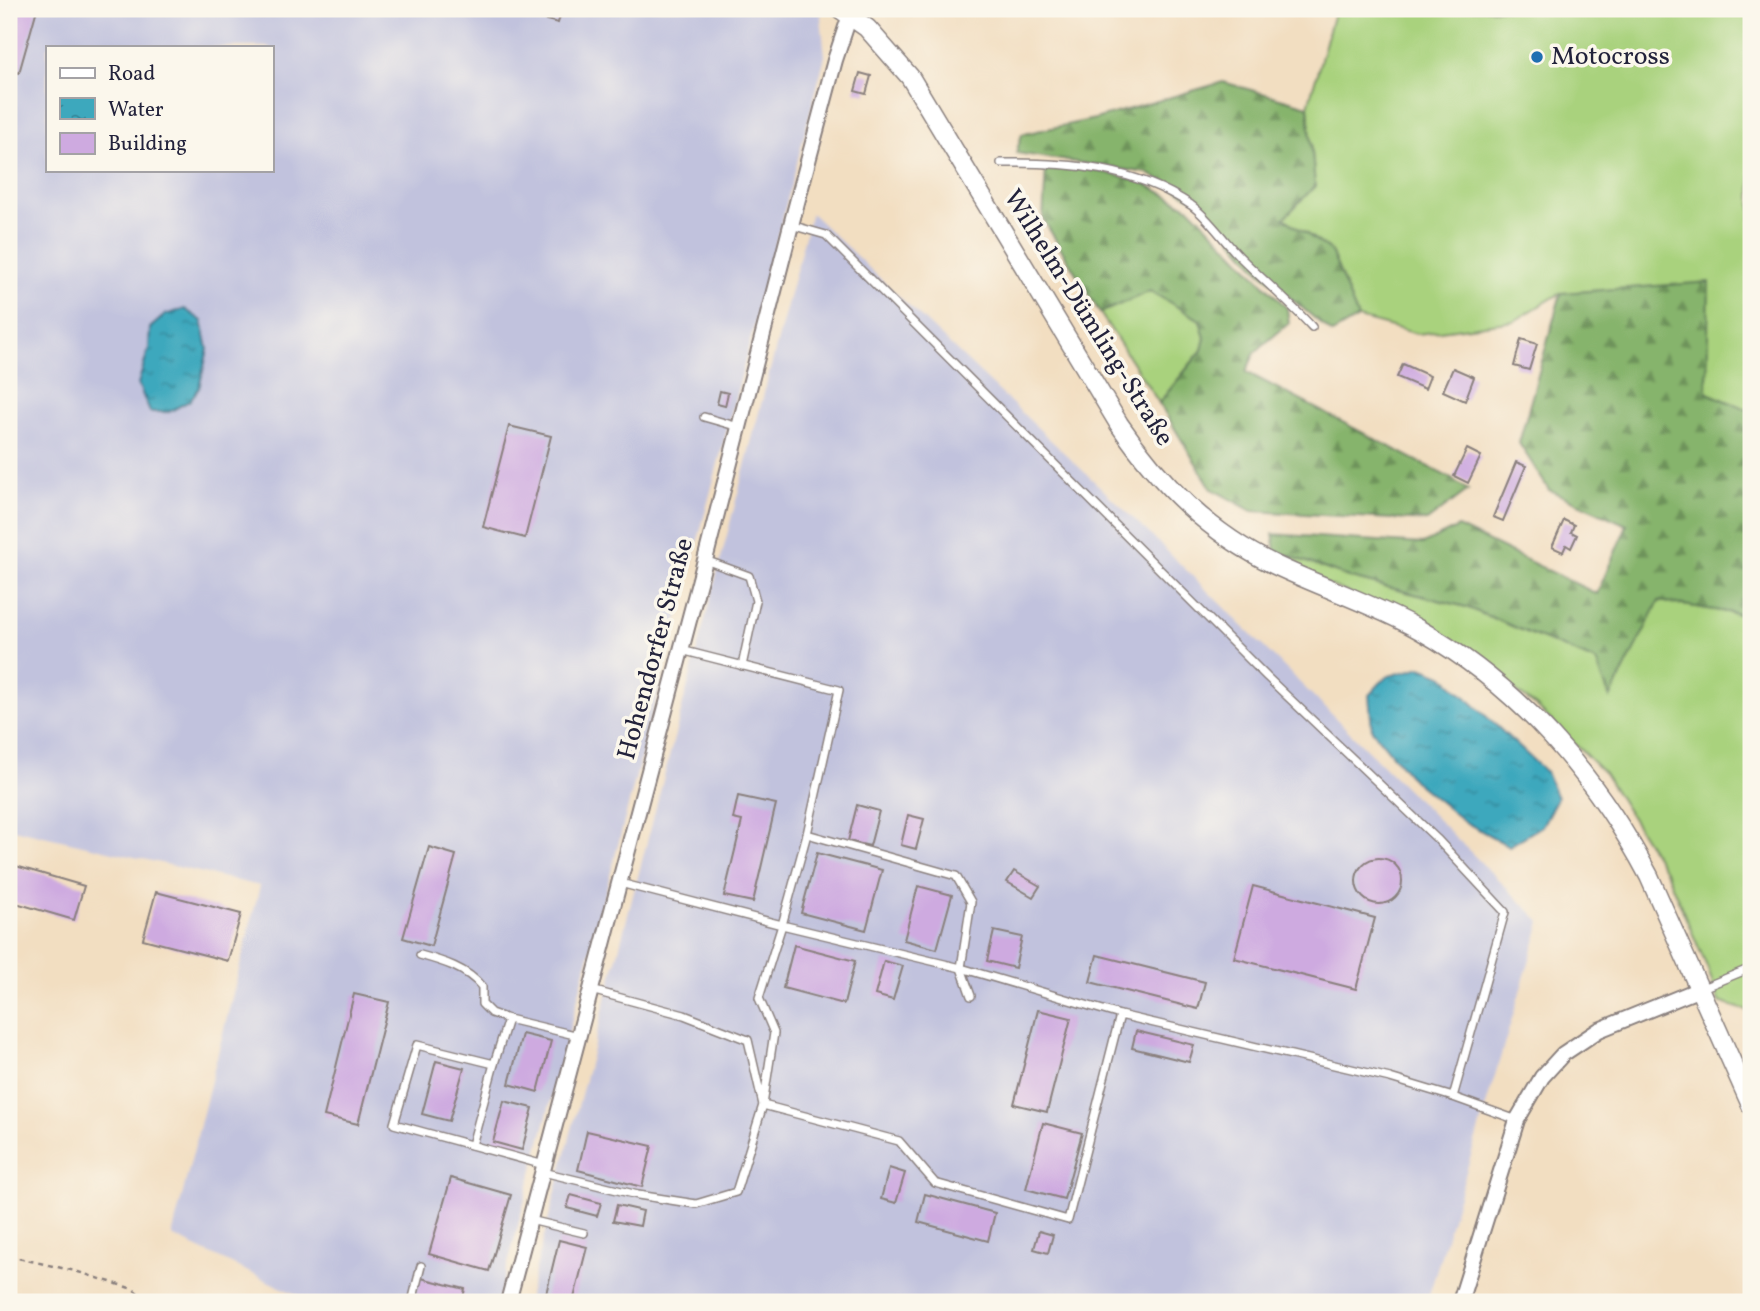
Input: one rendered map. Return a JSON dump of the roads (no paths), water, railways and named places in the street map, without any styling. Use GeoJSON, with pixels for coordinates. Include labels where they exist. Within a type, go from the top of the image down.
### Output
{"type":"FeatureCollection","features":[{"type":"Feature","properties":{"kind":"street","name":"Hohendorfer Straße"},"geometry":{"type":"LineString","coordinates":[[508,1302],[848,11]]}},
{"type":"Feature","properties":{"kind":"street","name":"Wilhelm-Dümling-Straße"},"geometry":{"type":"LineString","coordinates":[[848,11],[885,46],[910,77],[1119,424],[1159,477],[1202,519],[1237,544],[1274,565],[1383,611],[1421,631],[1483,674],[1540,723],[1602,798],[1649,876],[1751,1105]]}},
{"type":"Feature","properties":{"kind":"street"},"geometry":{"type":"LineString","coordinates":[[1460,1302],[1517,1120],[1542,1077],[1563,1054],[1599,1030],[1700,989]]}},
{"type":"Feature","properties":{"kind":"lane"},"geometry":{"type":"LineString","coordinates":[[1001,163],[1094,167],[1142,179],[1165,191],[1193,207],[1312,327]]}},
{"type":"Feature","properties":{"kind":"lane"},"geometry":{"type":"LineString","coordinates":[[791,225],[826,235],[1257,667],[1437,839],[1505,912],[1453,1097]]}},
{"type":"Feature","properties":{"kind":"lane"},"geometry":{"type":"LineString","coordinates":[[704,417],[739,426]]}},
{"type":"Feature","properties":{"kind":"lane"},"geometry":{"type":"LineString","coordinates":[[705,561],[749,576],[756,601],[742,666]]}},
{"type":"Feature","properties":{"kind":"lane"},"geometry":{"type":"LineString","coordinates":[[494,1064],[417,1045],[394,1124],[638,1195],[696,1203],[736,1192],[763,1105],[774,1033],[759,998],[807,834],[839,690],[681,650]]}},
{"type":"Feature","properties":{"kind":"lane"},"geometry":{"type":"LineString","coordinates":[[807,834],[956,876],[971,902],[961,968],[971,996]]}},
{"type":"Feature","properties":{"kind":"lane"},"geometry":{"type":"LineString","coordinates":[[620,883],[961,968],[1120,1015],[1390,1078],[1517,1120]]}},
{"type":"Feature","properties":{"kind":"lane"},"geometry":{"type":"LineString","coordinates":[[420,954],[451,964],[477,979],[482,987],[482,1004],[491,1013],[579,1036]]}},
{"type":"Feature","properties":{"kind":"lane"},"geometry":{"type":"LineString","coordinates":[[1700,989],[1751,968]]}},
{"type":"Feature","properties":{"kind":"lane"},"geometry":{"type":"LineString","coordinates":[[591,990],[684,1015],[748,1041],[763,1105]]}},
{"type":"Feature","properties":{"kind":"lane"},"geometry":{"type":"LineString","coordinates":[[763,1105],[899,1141],[935,1183],[1068,1220],[1120,1015]]}},
{"type":"Feature","properties":{"kind":"lane"},"geometry":{"type":"LineString","coordinates":[[471,1145],[508,1019]]}},
{"type":"Feature","properties":{"kind":"lane"},"geometry":{"type":"LineString","coordinates":[[530,1220],[584,1233]]}},
{"type":"Feature","properties":{"kind":"lane"},"geometry":{"type":"LineString","coordinates":[[412,1302],[421,1266]]}},
{"type":"Feature","properties":{"kind":"water"},"geometry":{"type":"Polygon","coordinates":[[[185,309],[202,321],[208,349],[199,388],[189,401],[169,412],[150,412],[138,384],[149,348],[150,328],[165,315],[185,309]]]}},
{"type":"Feature","properties":{"kind":"water"},"geometry":{"type":"Polygon","coordinates":[[[1421,667],[1442,675],[1546,772],[1557,798],[1542,826],[1509,846],[1465,822],[1413,780],[1372,730],[1369,695],[1386,677],[1421,667]]]}},
{"type":"Feature","properties":{"kind":"place","name":"Motocross"},"geometry":{"type":"Point","coordinates":[1537,57]}}]}
